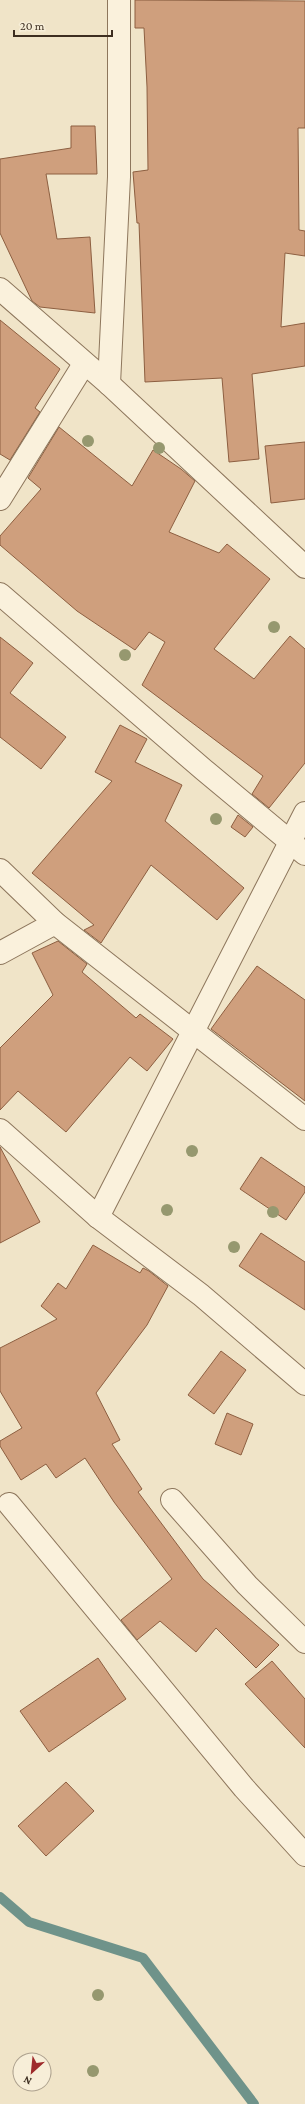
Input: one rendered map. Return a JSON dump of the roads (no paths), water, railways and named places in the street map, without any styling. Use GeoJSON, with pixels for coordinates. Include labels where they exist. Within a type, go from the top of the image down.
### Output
{"type":"FeatureCollection","features":[{"type":"Feature","properties":{"kind":"street"},"geometry":{"type":"LineString","coordinates":[[109,384],[119,177],[119,0]]}},
{"type":"Feature","properties":{"kind":"street"},"geometry":{"type":"LineString","coordinates":[[0,289],[84,364],[109,384],[305,567]]}},
{"type":"Feature","properties":{"kind":"street"},"geometry":{"type":"LineString","coordinates":[[0,498],[84,364]]}},
{"type":"Feature","properties":{"kind":"street"},"geometry":{"type":"LineString","coordinates":[[0,594],[297,848]]}},
{"type":"Feature","properties":{"kind":"street"},"geometry":{"type":"LineString","coordinates":[[98,1217],[194,1032],[297,848],[305,813]]}},
{"type":"Feature","properties":{"kind":"street"},"geometry":{"type":"LineString","coordinates":[[0,870],[55,923],[305,1119]]}},
{"type":"Feature","properties":{"kind":"street"},"geometry":{"type":"LineString","coordinates":[[0,952],[55,923]]}},
{"type":"Feature","properties":{"kind":"street"},"geometry":{"type":"LineString","coordinates":[[0,1130],[98,1217],[201,1295],[305,1384]]}},
{"type":"Feature","properties":{"kind":"street"},"geometry":{"type":"LineString","coordinates":[[172,1500],[246,1585],[305,1642]]}},
{"type":"Feature","properties":{"kind":"street"},"geometry":{"type":"LineString","coordinates":[[9,1504],[244,1788],[305,1855]]}},
{"type":"Feature","properties":{"kind":"waterway"},"geometry":{"type":"LineString","coordinates":[[0,1897],[29,1922],[143,1958],[254,2104]]}}]}
